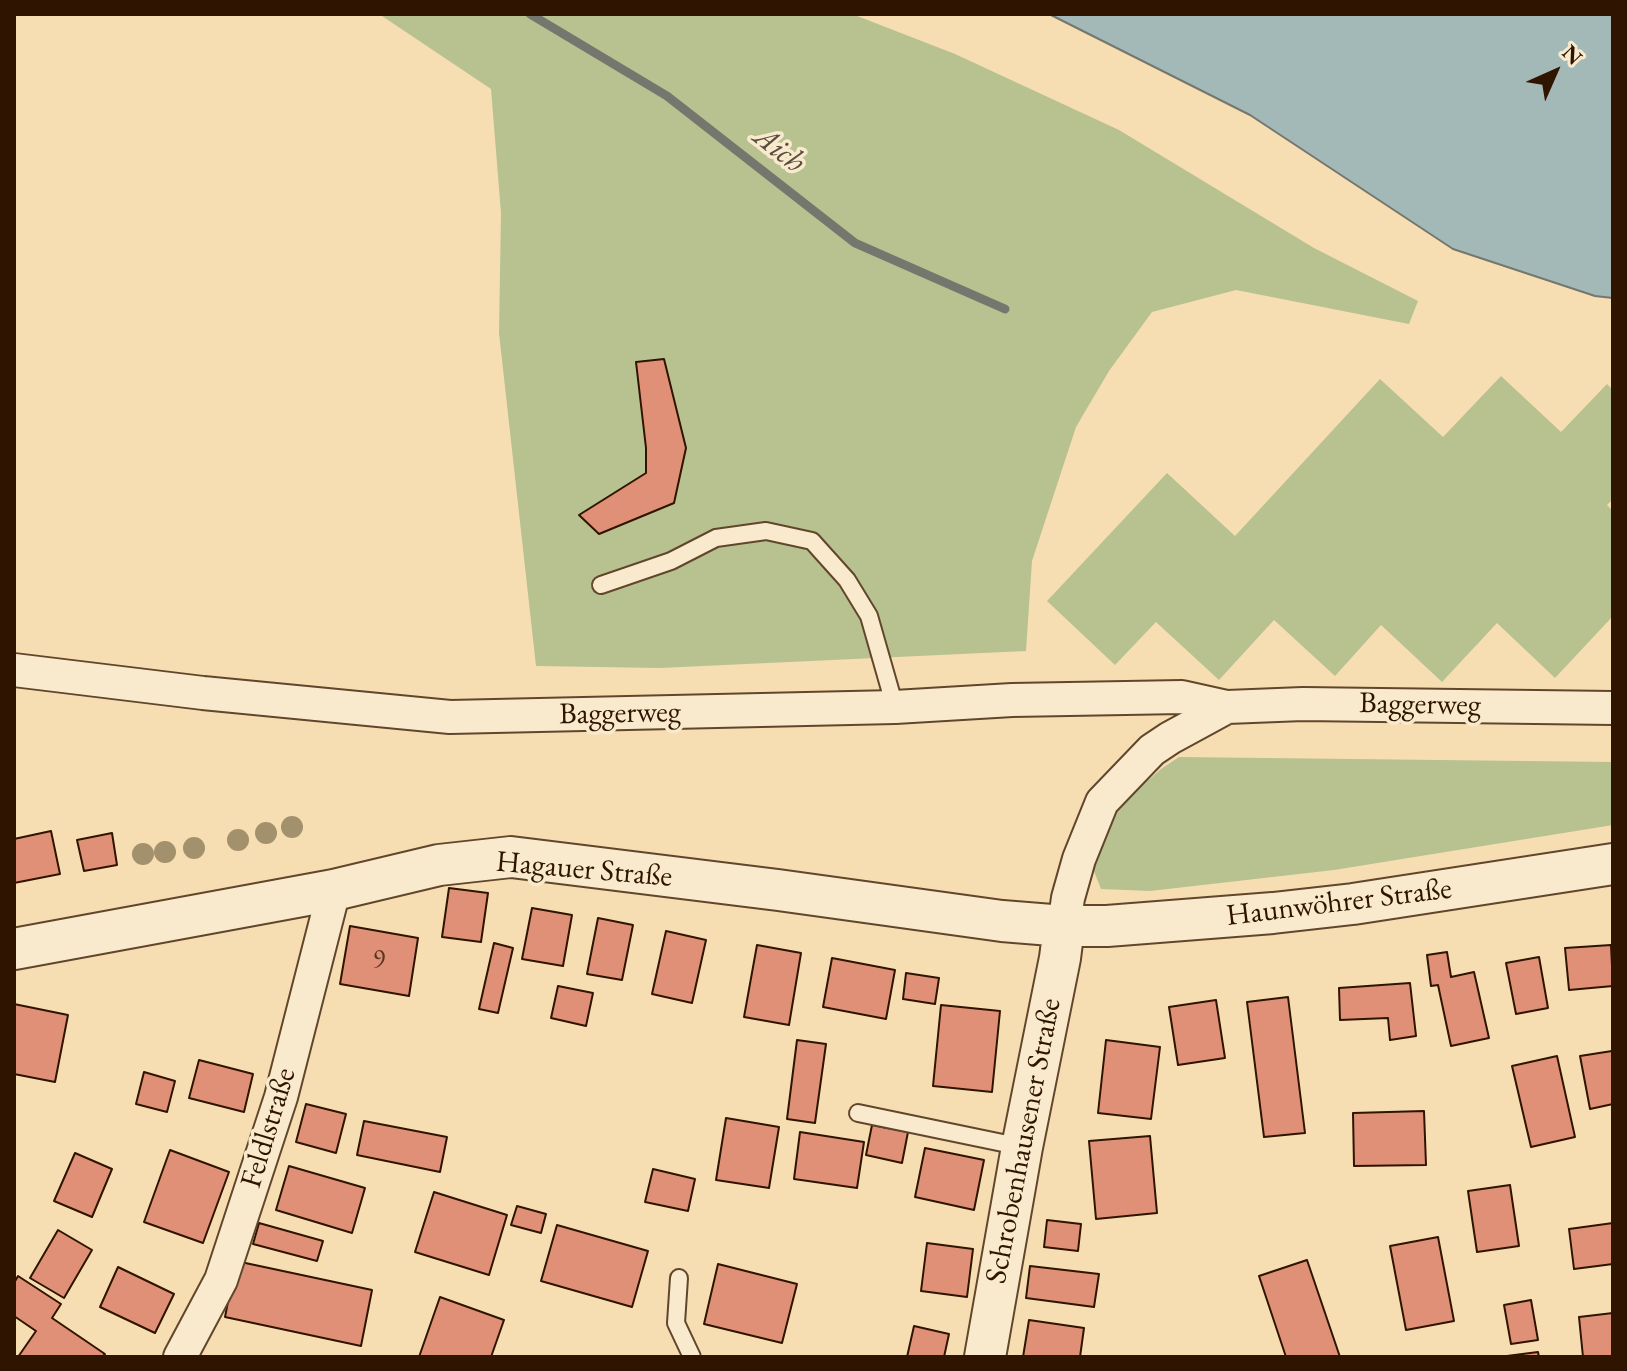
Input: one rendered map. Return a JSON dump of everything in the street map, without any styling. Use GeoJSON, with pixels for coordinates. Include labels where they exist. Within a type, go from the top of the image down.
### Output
{"type":"FeatureCollection","features":[{"type":"Feature","properties":{"kind":"street","name":"Baggerweg"},"geometry":{"type":"LineString","coordinates":[[14,670],[203,693],[450,717],[1182,697],[1227,707],[1303,704],[1613,708]]}},
{"type":"Feature","properties":{"kind":"street","name":"Baggerweg"},"geometry":{"type":"LineString","coordinates":[[1064,926],[1079,859],[1102,802],[1152,750],[1227,707]]}},
{"type":"Feature","properties":{"kind":"street","name":"Hagauer Straße"},"geometry":{"type":"LineString","coordinates":[[14,949],[334,890],[439,865],[511,857],[1002,921],[1064,926]]}},
{"type":"Feature","properties":{"kind":"street","name":"Haunwöhrer Straße"},"geometry":{"type":"LineString","coordinates":[[1064,926],[1107,926],[1353,904],[1613,864]]}},
{"type":"Feature","properties":{"kind":"street","name":"Feldlstraße"},"geometry":{"type":"LineString","coordinates":[[180,1357],[221,1280],[281,1097],[334,890]]}},
{"type":"Feature","properties":{"kind":"street","name":"Schrobenhausener Straße"},"geometry":{"type":"LineString","coordinates":[[985,1357],[1064,926]]}},
{"type":"Feature","properties":{"kind":"lane"},"geometry":{"type":"LineString","coordinates":[[601,585],[671,561],[716,538],[766,531],[812,541],[847,580],[869,616],[895,707]]}},
{"type":"Feature","properties":{"kind":"lane"},"geometry":{"type":"LineString","coordinates":[[858,1113],[1022,1147]]}},
{"type":"Feature","properties":{"kind":"lane"},"geometry":{"type":"LineString","coordinates":[[679,1278],[676,1323],[692,1357]]}},
{"type":"Feature","properties":{"kind":"green space"},"geometry":{"type":"Polygon","coordinates":[[[379,14],[852,14],[955,54],[1119,130],[1314,248],[1418,301],[1409,324],[1236,290],[1152,312],[1109,371],[1076,427],[1032,561],[1026,651],[660,668],[536,666],[499,333],[501,213],[491,89],[379,14]]]}},
{"type":"Feature","properties":{"kind":"green space"},"geometry":{"type":"Polygon","coordinates":[[[1501,376],[1561,432],[1607,384],[1613,390],[1613,499],[1607,505],[1613,511],[1613,616],[1555,678],[1497,623],[1442,682],[1381,625],[1335,676],[1274,620],[1219,680],[1156,622],[1115,665],[1047,601],[1167,473],[1235,536],[1380,379],[1443,437],[1501,376]]]}},
{"type":"Feature","properties":{"kind":"green space"},"geometry":{"type":"Polygon","coordinates":[[[1179,757],[1613,762],[1613,825],[1334,870],[1150,891],[1101,889],[1090,861],[1094,861],[1116,811],[1161,769],[1179,757]]]}},
{"type":"Feature","properties":{"kind":"shaded area"},"geometry":{"type":"Polygon","coordinates":[[[1049,14],[1613,14],[1613,298],[1595,296],[1453,249],[1250,115],[1049,14]]]}},
{"type":"Feature","properties":{"kind":"building"},"geometry":{"type":"Polygon","coordinates":[[[664,359],[686,448],[674,503],[599,534],[579,515],[646,473],[636,362],[664,359]]]}},
{"type":"Feature","properties":{"kind":"building"},"geometry":{"type":"Polygon","coordinates":[[[51,831],[60,874],[14,883],[14,839],[51,831]]]}},
{"type":"Feature","properties":{"kind":"building"},"geometry":{"type":"Polygon","coordinates":[[[112,833],[117,865],[84,871],[77,840],[112,833]]]}},
{"type":"Feature","properties":{"kind":"building"},"geometry":{"type":"Polygon","coordinates":[[[449,888],[488,893],[481,942],[442,937],[449,888]]]}},
{"type":"Feature","properties":{"kind":"building"},"geometry":{"type":"Polygon","coordinates":[[[532,908],[572,915],[563,966],[522,959],[532,908]]]}},
{"type":"Feature","properties":{"kind":"building"},"geometry":{"type":"Polygon","coordinates":[[[598,918],[633,925],[622,980],[587,974],[598,918]]]}},
{"type":"Feature","properties":{"kind":"building"},"geometry":{"type":"Polygon","coordinates":[[[350,926],[418,938],[409,996],[340,984],[350,926]]]}},
{"type":"Feature","properties":{"kind":"building"},"geometry":{"type":"Polygon","coordinates":[[[666,931],[706,940],[692,1003],[652,994],[666,931]]]}},
{"type":"Feature","properties":{"kind":"building"},"geometry":{"type":"Polygon","coordinates":[[[494,943],[513,948],[498,1013],[479,1009],[494,943]]]}},
{"type":"Feature","properties":{"kind":"building"},"geometry":{"type":"Polygon","coordinates":[[[757,945],[801,953],[789,1025],[744,1017],[757,945]]]}},
{"type":"Feature","properties":{"kind":"building"},"geometry":{"type":"Polygon","coordinates":[[[1611,945],[1613,986],[1569,990],[1565,948],[1611,945]]]}},
{"type":"Feature","properties":{"kind":"building"},"geometry":{"type":"Polygon","coordinates":[[[1447,952],[1451,977],[1474,972],[1489,1038],[1451,1046],[1438,985],[1431,986],[1427,955],[1447,952]]]}},
{"type":"Feature","properties":{"kind":"building"},"geometry":{"type":"Polygon","coordinates":[[[1539,957],[1548,1008],[1516,1014],[1506,963],[1539,957]]]}},
{"type":"Feature","properties":{"kind":"building"},"geometry":{"type":"Polygon","coordinates":[[[832,958],[895,970],[886,1019],[823,1007],[832,958]]]}},
{"type":"Feature","properties":{"kind":"building"},"geometry":{"type":"Polygon","coordinates":[[[906,973],[939,978],[935,1004],[903,999],[906,973]]]}},
{"type":"Feature","properties":{"kind":"building"},"geometry":{"type":"Polygon","coordinates":[[[1410,983],[1416,1036],[1390,1040],[1388,1018],[1340,1020],[1339,988],[1410,983]]]}},
{"type":"Feature","properties":{"kind":"building"},"geometry":{"type":"Polygon","coordinates":[[[558,986],[593,993],[586,1026],[551,1018],[558,986]]]}},
{"type":"Feature","properties":{"kind":"building"},"geometry":{"type":"Polygon","coordinates":[[[1288,997],[1305,1133],[1264,1137],[1247,1002],[1288,997]]]}},
{"type":"Feature","properties":{"kind":"building"},"geometry":{"type":"Polygon","coordinates":[[[1216,1000],[1225,1058],[1178,1065],[1169,1007],[1216,1000]]]}},
{"type":"Feature","properties":{"kind":"building"},"geometry":{"type":"Polygon","coordinates":[[[14,1004],[68,1015],[55,1082],[14,1074],[14,1004]]]}},
{"type":"Feature","properties":{"kind":"building"},"geometry":{"type":"Polygon","coordinates":[[[941,1005],[1000,1011],[992,1092],[933,1086],[941,1005]]]}},
{"type":"Feature","properties":{"kind":"building"},"geometry":{"type":"Polygon","coordinates":[[[797,1040],[826,1044],[815,1123],[787,1119],[797,1040]]]}},
{"type":"Feature","properties":{"kind":"building"},"geometry":{"type":"Polygon","coordinates":[[[1106,1040],[1160,1047],[1151,1119],[1098,1113],[1106,1040]]]}},
{"type":"Feature","properties":{"kind":"building"},"geometry":{"type":"Polygon","coordinates":[[[1612,1051],[1613,1104],[1590,1109],[1580,1056],[1612,1051]]]}},
{"type":"Feature","properties":{"kind":"building"},"geometry":{"type":"Polygon","coordinates":[[[1557,1056],[1575,1137],[1531,1147],[1512,1066],[1557,1056]]]}},
{"type":"Feature","properties":{"kind":"building"},"geometry":{"type":"Polygon","coordinates":[[[199,1060],[253,1074],[244,1112],[189,1098],[199,1060]]]}},
{"type":"Feature","properties":{"kind":"building"},"geometry":{"type":"Polygon","coordinates":[[[144,1072],[175,1081],[167,1112],[136,1104],[144,1072]]]}},
{"type":"Feature","properties":{"kind":"building"},"geometry":{"type":"Polygon","coordinates":[[[306,1104],[346,1114],[336,1153],[296,1142],[306,1104]]]}},
{"type":"Feature","properties":{"kind":"building"},"geometry":{"type":"Polygon","coordinates":[[[1424,1111],[1426,1165],[1354,1166],[1353,1113],[1424,1111]]]}},
{"type":"Feature","properties":{"kind":"building"},"geometry":{"type":"Polygon","coordinates":[[[726,1118],[779,1127],[769,1188],[716,1180],[726,1118]]]}},
{"type":"Feature","properties":{"kind":"building"},"geometry":{"type":"Polygon","coordinates":[[[364,1121],[447,1137],[440,1172],[357,1155],[364,1121]]]}},
{"type":"Feature","properties":{"kind":"building"},"geometry":{"type":"Polygon","coordinates":[[[872,1125],[908,1132],[902,1163],[866,1155],[872,1125]]]}},
{"type":"Feature","properties":{"kind":"building"},"geometry":{"type":"Polygon","coordinates":[[[800,1132],[864,1142],[857,1188],[794,1179],[800,1132]]]}},
{"type":"Feature","properties":{"kind":"building"},"geometry":{"type":"Polygon","coordinates":[[[1150,1136],[1157,1213],[1096,1219],[1089,1141],[1150,1136]]]}},
{"type":"Feature","properties":{"kind":"building"},"geometry":{"type":"Polygon","coordinates":[[[925,1148],[984,1160],[974,1210],[915,1197],[925,1148]]]}},
{"type":"Feature","properties":{"kind":"building"},"geometry":{"type":"Polygon","coordinates":[[[170,1150],[229,1172],[203,1243],[144,1222],[170,1150]]]}},
{"type":"Feature","properties":{"kind":"building"},"geometry":{"type":"Polygon","coordinates":[[[75,1153],[112,1169],[92,1217],[54,1201],[75,1153]]]}},
{"type":"Feature","properties":{"kind":"building"},"geometry":{"type":"Polygon","coordinates":[[[289,1166],[365,1188],[352,1233],[276,1210],[289,1166]]]}},
{"type":"Feature","properties":{"kind":"building"},"geometry":{"type":"Polygon","coordinates":[[[653,1169],[695,1179],[688,1211],[645,1202],[653,1169]]]}},
{"type":"Feature","properties":{"kind":"building"},"geometry":{"type":"Polygon","coordinates":[[[1510,1185],[1519,1246],[1477,1252],[1468,1191],[1510,1185]]]}},
{"type":"Feature","properties":{"kind":"building"},"geometry":{"type":"Polygon","coordinates":[[[434,1192],[507,1215],[489,1275],[415,1252],[434,1192]]]}},
{"type":"Feature","properties":{"kind":"building"},"geometry":{"type":"Polygon","coordinates":[[[517,1206],[546,1214],[541,1233],[511,1225],[517,1206]]]}},
{"type":"Feature","properties":{"kind":"building"},"geometry":{"type":"Polygon","coordinates":[[[1047,1220],[1081,1224],[1078,1251],[1044,1247],[1047,1220]]]}},
{"type":"Feature","properties":{"kind":"building"},"geometry":{"type":"Polygon","coordinates":[[[259,1223],[323,1241],[317,1261],[253,1244],[259,1223]]]}},
{"type":"Feature","properties":{"kind":"building"},"geometry":{"type":"Polygon","coordinates":[[[1613,1223],[1613,1264],[1574,1269],[1569,1229],[1613,1223]]]}},
{"type":"Feature","properties":{"kind":"building"},"geometry":{"type":"Polygon","coordinates":[[[557,1225],[648,1251],[632,1307],[541,1281],[557,1225]]]}},
{"type":"Feature","properties":{"kind":"building"},"geometry":{"type":"Polygon","coordinates":[[[58,1230],[92,1250],[64,1298],[30,1278],[58,1230]]]}},
{"type":"Feature","properties":{"kind":"building"},"geometry":{"type":"Polygon","coordinates":[[[1438,1237],[1454,1321],[1406,1330],[1390,1246],[1438,1237]]]}},
{"type":"Feature","properties":{"kind":"building"},"geometry":{"type":"Polygon","coordinates":[[[927,1243],[973,1249],[967,1297],[921,1291],[927,1243]]]}},
{"type":"Feature","properties":{"kind":"building"},"geometry":{"type":"Polygon","coordinates":[[[1307,1260],[1340,1357],[1286,1357],[1259,1276],[1307,1260]]]}},
{"type":"Feature","properties":{"kind":"building"},"geometry":{"type":"Polygon","coordinates":[[[236,1261],[372,1290],[361,1346],[225,1317],[236,1261]]]}},
{"type":"Feature","properties":{"kind":"building"},"geometry":{"type":"Polygon","coordinates":[[[718,1264],[797,1284],[782,1343],[704,1324],[718,1264]]]}},
{"type":"Feature","properties":{"kind":"building"},"geometry":{"type":"Polygon","coordinates":[[[1030,1266],[1099,1274],[1094,1307],[1026,1298],[1030,1266]]]}},
{"type":"Feature","properties":{"kind":"building"},"geometry":{"type":"Polygon","coordinates":[[[118,1267],[174,1294],[155,1333],[100,1307],[118,1267]]]}},
{"type":"Feature","properties":{"kind":"building"},"geometry":{"type":"Polygon","coordinates":[[[18,1276],[61,1304],[52,1318],[105,1354],[102,1357],[18,1357],[36,1331],[14,1316],[14,1283],[18,1276]]]}},
{"type":"Feature","properties":{"kind":"building"},"geometry":{"type":"Polygon","coordinates":[[[440,1297],[504,1320],[491,1357],[419,1357],[440,1297]]]}},
{"type":"Feature","properties":{"kind":"building"},"geometry":{"type":"Polygon","coordinates":[[[1531,1300],[1538,1340],[1511,1344],[1504,1305],[1531,1300]]]}},
{"type":"Feature","properties":{"kind":"building"},"geometry":{"type":"Polygon","coordinates":[[[1613,1313],[1613,1357],[1583,1357],[1579,1317],[1613,1313]]]}},
{"type":"Feature","properties":{"kind":"building"},"geometry":{"type":"Polygon","coordinates":[[[1029,1320],[1084,1328],[1080,1357],[1023,1357],[1029,1320]]]}},
{"type":"Feature","properties":{"kind":"building"},"geometry":{"type":"Polygon","coordinates":[[[914,1326],[949,1334],[944,1357],[907,1357],[914,1326]]]}},
{"type":"Feature","properties":{"kind":"building"},"geometry":{"type":"Polygon","coordinates":[[[1538,1352],[1539,1357],[1499,1357],[1538,1352]]]}},
{"type":"Feature","properties":{"kind":"waterway","name":"Aich"},"geometry":{"type":"LineString","coordinates":[[530,14],[667,96],[855,243],[1005,309]]}}]}
